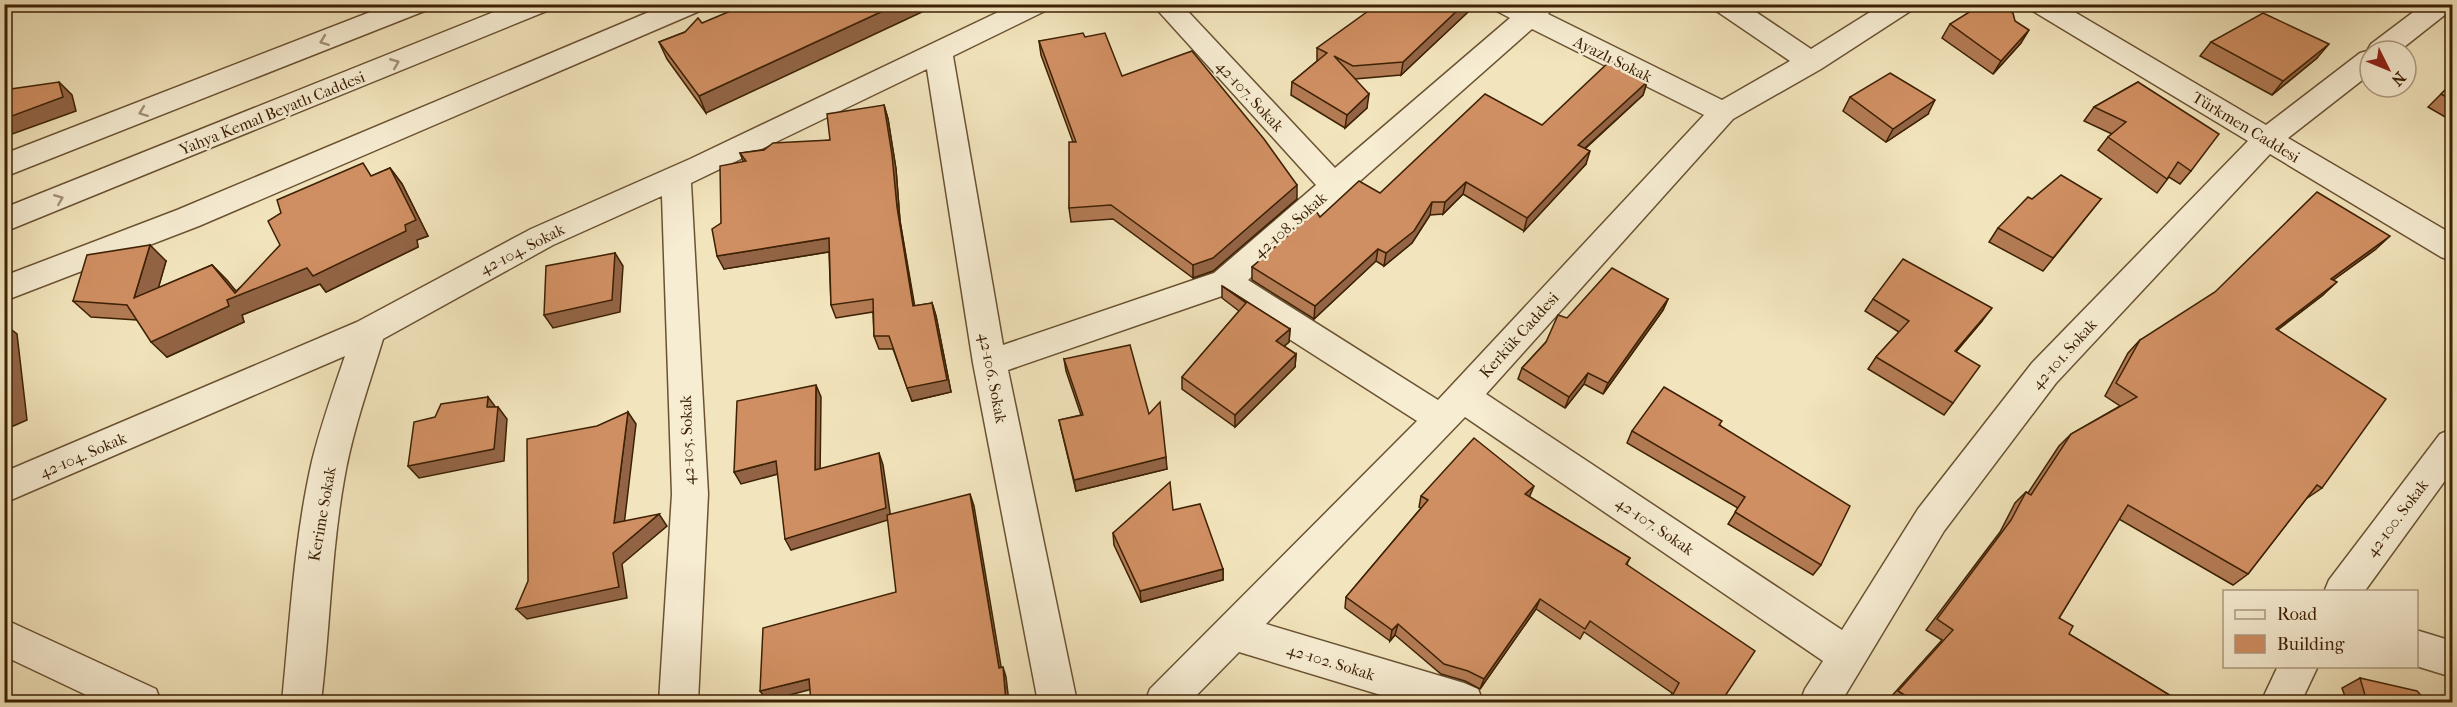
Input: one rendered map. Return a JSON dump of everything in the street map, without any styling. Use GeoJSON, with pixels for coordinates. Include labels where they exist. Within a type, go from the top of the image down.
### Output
{"type":"FeatureCollection","features":[{"type":"Feature","properties":{"kind":"street"},"geometry":{"type":"LineString","coordinates":[[4,166],[418,4]]}},
{"type":"Feature","properties":{"kind":"street","name":"Yahya Kemal Beyatlı Caddesi"},"geometry":{"type":"LineString","coordinates":[[4,221],[540,4]]}},
{"type":"Feature","properties":{"kind":"street"},"geometry":{"type":"LineString","coordinates":[[4,289],[188,218],[693,4]]}},
{"type":"Feature","properties":{"kind":"street","name":"42-104. Sokak"},"geometry":{"type":"LineString","coordinates":[[4,488],[369,331],[542,237],[676,177],[1038,4]]}},
{"type":"Feature","properties":{"kind":"street","name":"42-107. Sokak"},"geometry":{"type":"LineString","coordinates":[[1165,4],[1335,187]]}},
{"type":"Feature","properties":{"kind":"street"},"geometry":{"type":"LineString","coordinates":[[1724,4],[1811,62]]}},
{"type":"Feature","properties":{"kind":"street","name":"Kerkük Caddesi"},"geometry":{"type":"LineString","coordinates":[[1164,702],[1452,408],[1723,112],[1811,62],[1903,4]]}},
{"type":"Feature","properties":{"kind":"street","name":"Türkmen Caddesi"},"geometry":{"type":"LineString","coordinates":[[2040,4],[2452,249]]}},
{"type":"Feature","properties":{"kind":"street"},"geometry":{"type":"LineString","coordinates":[[2397,39],[2442,4]]}},
{"type":"Feature","properties":{"kind":"street","name":"42-108. Sokak"},"geometry":{"type":"LineString","coordinates":[[990,363],[1225,282],[1335,187],[1525,9]]}},
{"type":"Feature","properties":{"kind":"street","name":"Ayazlı Sokak"},"geometry":{"type":"LineString","coordinates":[[1525,9],[1723,112]]}},
{"type":"Feature","properties":{"kind":"street","name":"42-106. Sokak"},"geometry":{"type":"LineString","coordinates":[[938,51],[990,363],[1058,702]]}},
{"type":"Feature","properties":{"kind":"street","name":"42-101. Sokak"},"geometry":{"type":"LineString","coordinates":[[1819,702],[1931,520],[2044,373],[2267,139],[2358,69]]}},
{"type":"Feature","properties":{"kind":"street","name":"42-105. Sokak"},"geometry":{"type":"LineString","coordinates":[[676,177],[690,494],[679,702]]}},
{"type":"Feature","properties":{"kind":"street","name":"42-107. Sokak"},"geometry":{"type":"LineString","coordinates":[[1225,282],[1452,408],[1848,656]]}},
{"type":"Feature","properties":{"kind":"street","name":"Kerime Sokak"},"geometry":{"type":"LineString","coordinates":[[302,702],[312,575],[326,478],[369,331]]}},
{"type":"Feature","properties":{"kind":"street","name":"42-100. Sokak"},"geometry":{"type":"LineString","coordinates":[[2343,590],[2452,444]]}},
{"type":"Feature","properties":{"kind":"street","name":"42-102. Sokak"},"geometry":{"type":"LineString","coordinates":[[1232,632],[1464,702]]}},
{"type":"Feature","properties":{"kind":"street"},"geometry":{"type":"LineString","coordinates":[[4,637],[142,702]]}},
{"type":"Feature","properties":{"kind":"street"},"geometry":{"type":"LineString","coordinates":[[2418,649],[2452,659]]}},
{"type":"Feature","properties":{"kind":"street"},"geometry":{"type":"LineString","coordinates":[[2280,702],[2298,668]]}},
{"type":"Feature","properties":{"kind":"building"},"geometry":{"type":"Polygon","coordinates":[[[747,4],[898,4],[699,96],[659,42],[685,32],[698,18],[702,23],[747,4]]]}},
{"type":"Feature","properties":{"kind":"building"},"geometry":{"type":"Polygon","coordinates":[[[1378,4],[1464,4],[1403,62],[1353,66],[1334,56],[1369,94],[1347,115],[1292,82],[1327,53],[1317,48],[1378,4]]]}},
{"type":"Feature","properties":{"kind":"building"},"geometry":{"type":"Polygon","coordinates":[[[1982,4],[1997,4],[2013,13],[2015,21],[2029,30],[2001,61],[1950,24],[1982,4]]]}},
{"type":"Feature","properties":{"kind":"building"},"geometry":{"type":"Polygon","coordinates":[[[2263,13],[2329,44],[2283,81],[2211,42],[2263,13]]]}},
{"type":"Feature","properties":{"kind":"building"},"geometry":{"type":"Polygon","coordinates":[[[1083,33],[1085,37],[1105,33],[1122,76],[1192,51],[1264,139],[1297,185],[1213,258],[1193,265],[1111,205],[1069,208],[1069,142],[1076,142],[1039,41],[1083,33]]]}},
{"type":"Feature","properties":{"kind":"building"},"geometry":{"type":"Polygon","coordinates":[[[1610,61],[1647,82],[1578,145],[1590,151],[1527,218],[1466,182],[1445,202],[1432,202],[1414,231],[1386,253],[1378,249],[1315,306],[1252,267],[1316,211],[1320,217],[1359,181],[1380,193],[1485,94],[1542,125],[1610,61]]]}},
{"type":"Feature","properties":{"kind":"building"},"geometry":{"type":"Polygon","coordinates":[[[1890,73],[1935,100],[1893,129],[1850,97],[1890,73]]]}},
{"type":"Feature","properties":{"kind":"building"},"geometry":{"type":"Polygon","coordinates":[[[59,82],[63,97],[4,119],[4,90],[59,82]]]}},
{"type":"Feature","properties":{"kind":"building"},"geometry":{"type":"Polygon","coordinates":[[[2138,82],[2219,134],[2191,171],[2178,162],[2167,179],[2108,137],[2126,122],[2094,107],[2138,82]]]}},
{"type":"Feature","properties":{"kind":"building"},"geometry":{"type":"Polygon","coordinates":[[[2452,83],[2452,100],[2441,94],[2452,83]]]}},
{"type":"Feature","properties":{"kind":"building"},"geometry":{"type":"Polygon","coordinates":[[[884,105],[913,306],[932,303],[947,380],[907,388],[889,336],[874,336],[873,299],[831,305],[829,238],[717,256],[712,229],[721,223],[720,166],[746,161],[740,153],[764,150],[773,143],[830,140],[827,114],[884,105]]]}},
{"type":"Feature","properties":{"kind":"building"},"geometry":{"type":"Polygon","coordinates":[[[363,163],[371,176],[390,168],[416,220],[405,225],[406,231],[313,276],[307,268],[227,300],[229,306],[151,342],[127,305],[73,301],[87,255],[150,245],[134,298],[212,265],[235,293],[280,245],[268,221],[281,213],[277,200],[363,163]]]}},
{"type":"Feature","properties":{"kind":"building"},"geometry":{"type":"Polygon","coordinates":[[[2061,175],[2101,199],[2053,258],[1998,228],[2028,197],[2032,199],[2061,175]]]}},
{"type":"Feature","properties":{"kind":"building"},"geometry":{"type":"Polygon","coordinates":[[[2317,192],[2390,236],[2331,279],[2337,282],[2276,329],[2386,399],[2322,488],[2317,485],[2248,574],[2128,505],[2059,618],[2073,626],[2069,634],[2181,702],[1901,702],[1906,696],[1898,691],[1953,630],[1937,619],[2011,520],[2026,492],[2031,495],[2071,434],[2137,397],[2116,383],[2140,340],[2215,292],[2317,192]]]}},
{"type":"Feature","properties":{"kind":"building"},"geometry":{"type":"Polygon","coordinates":[[[615,253],[612,300],[544,315],[546,266],[615,253]]]}},
{"type":"Feature","properties":{"kind":"building"},"geometry":{"type":"Polygon","coordinates":[[[1903,259],[1992,308],[1955,351],[1980,366],[1953,403],[1876,357],[1909,321],[1873,299],[1903,259]]]}},
{"type":"Feature","properties":{"kind":"building"},"geometry":{"type":"Polygon","coordinates":[[[1612,268],[1668,299],[1608,383],[1588,373],[1569,397],[1522,368],[1546,342],[1558,315],[1567,318],[1612,268]]]}},
{"type":"Feature","properties":{"kind":"building"},"geometry":{"type":"Polygon","coordinates":[[[1222,286],[1290,329],[1276,341],[1296,354],[1235,415],[1182,377],[1246,303],[1222,286]]]}},
{"type":"Feature","properties":{"kind":"building"},"geometry":{"type":"Polygon","coordinates":[[[1130,345],[1149,414],[1160,402],[1166,457],[1074,480],[1059,420],[1083,415],[1064,359],[1130,345]]]}},
{"type":"Feature","properties":{"kind":"building"},"geometry":{"type":"Polygon","coordinates":[[[816,385],[815,470],[879,453],[886,508],[785,539],[776,461],[734,472],[737,401],[816,385]]]}},
{"type":"Feature","properties":{"kind":"building"},"geometry":{"type":"Polygon","coordinates":[[[1664,387],[1722,421],[1719,425],[1850,506],[1821,565],[1735,512],[1745,497],[1632,431],[1664,387]]]}},
{"type":"Feature","properties":{"kind":"building"},"geometry":{"type":"Polygon","coordinates":[[[488,397],[487,407],[498,407],[494,449],[408,466],[414,422],[435,417],[441,404],[488,397]]]}},
{"type":"Feature","properties":{"kind":"building"},"geometry":{"type":"Polygon","coordinates":[[[628,412],[614,523],[659,514],[613,553],[619,587],[516,609],[528,581],[527,439],[597,426],[628,412]]]}},
{"type":"Feature","properties":{"kind":"building"},"geometry":{"type":"Polygon","coordinates":[[[1474,438],[1534,486],[1525,494],[1630,558],[1626,564],[1755,651],[1721,702],[1674,702],[1670,700],[1679,683],[1590,621],[1585,629],[1540,599],[1484,679],[1468,671],[1444,664],[1398,624],[1392,630],[1346,597],[1428,500],[1421,496],[1474,438]]]}},
{"type":"Feature","properties":{"kind":"building"},"geometry":{"type":"Polygon","coordinates":[[[1170,482],[1173,510],[1200,504],[1223,569],[1140,591],[1113,533],[1170,482]]]}},
{"type":"Feature","properties":{"kind":"building"},"geometry":{"type":"Polygon","coordinates":[[[970,494],[999,668],[1003,667],[1006,702],[811,702],[809,679],[760,691],[763,628],[896,592],[887,515],[970,494]]]}},
{"type":"Feature","properties":{"kind":"building"},"geometry":{"type":"Polygon","coordinates":[[[2360,678],[2417,691],[2427,702],[2367,702],[2360,678]]]}}]}
